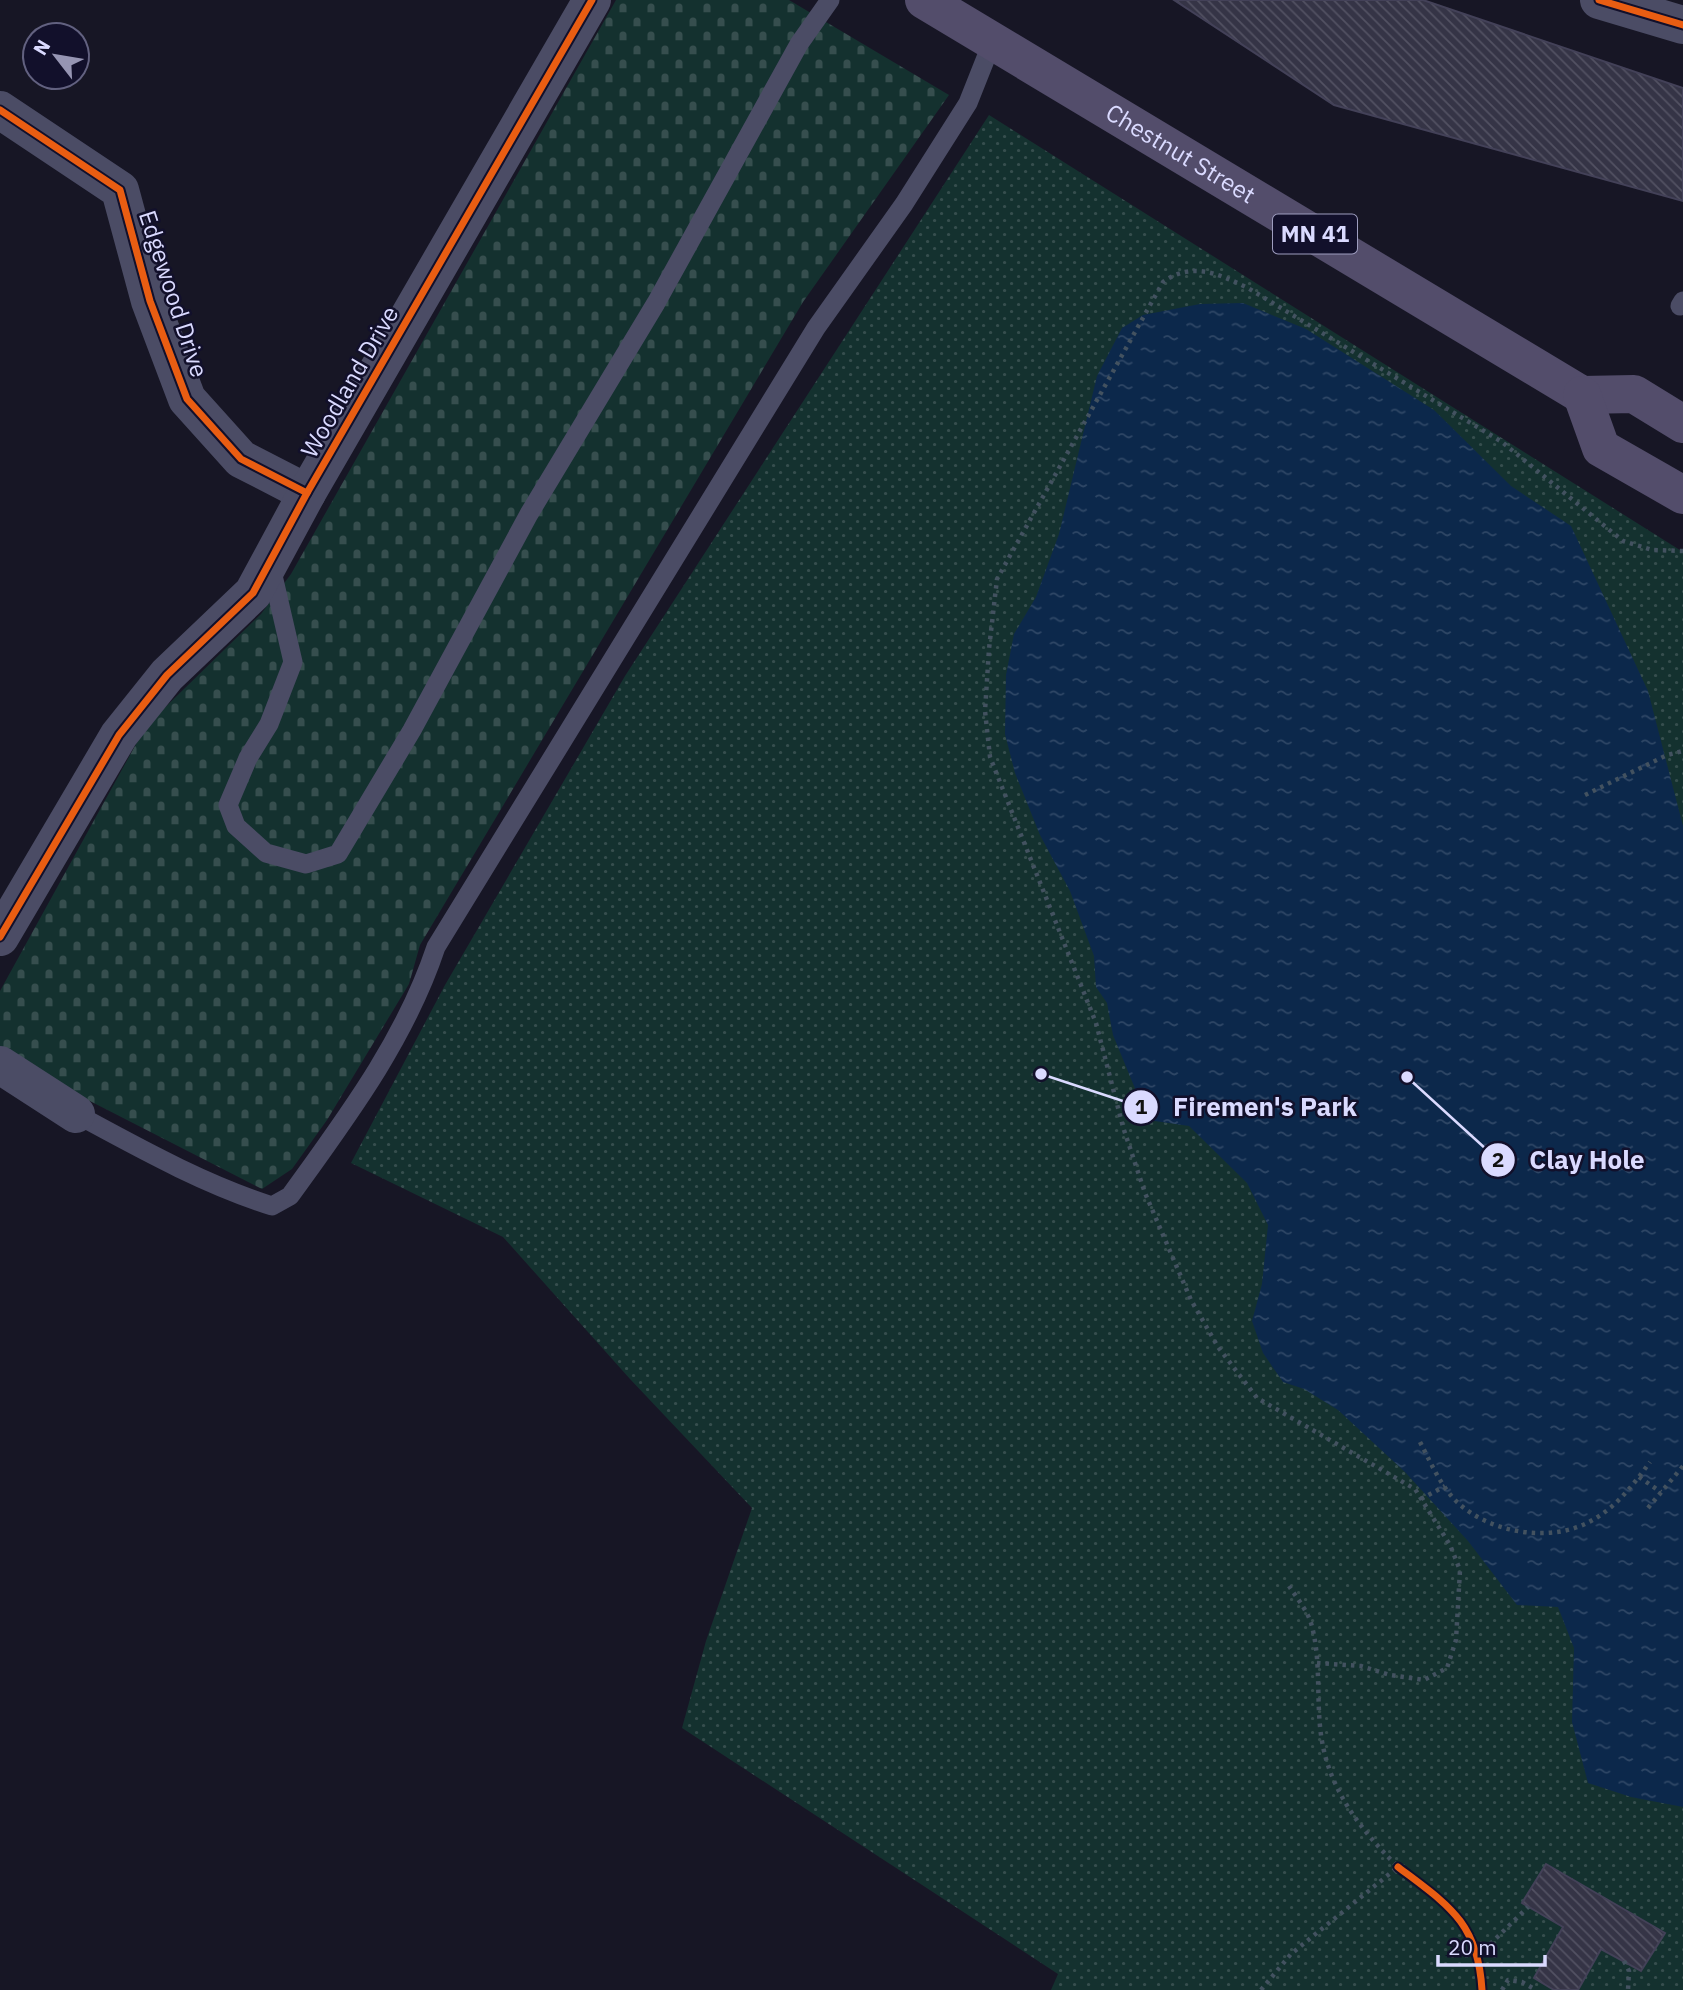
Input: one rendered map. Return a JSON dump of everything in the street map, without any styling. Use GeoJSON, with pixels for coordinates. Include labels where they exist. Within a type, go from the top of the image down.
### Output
{"type":"FeatureCollection","features":[{"type":"Feature","properties":{"kind":"main road","name":"Chestnut Street"},"geometry":{"type":"LineString","coordinates":[[924,0],[1582,395]]}},
{"type":"Feature","properties":{"kind":"main road"},"geometry":{"type":"LineString","coordinates":[[1682,492],[1601,448],[1582,395],[1634,394],[1683,424]]}},
{"type":"Feature","properties":{"kind":"street","name":"Woodland Drive"},"geometry":{"type":"LineString","coordinates":[[0,937],[119,735],[167,675],[253,593],[307,493],[592,0]]}},
{"type":"Feature","properties":{"kind":"street"},"geometry":{"type":"LineString","coordinates":[[1600,0],[1683,25]]}},
{"type":"Feature","properties":{"kind":"street","name":"Edgewood Drive"},"geometry":{"type":"LineString","coordinates":[[2,115],[120,190],[150,301],[187,399],[241,459],[307,493]]}},
{"type":"Feature","properties":{"kind":"street"},"geometry":{"type":"LineString","coordinates":[[0,1065],[76,1114]]}},
{"type":"Feature","properties":{"kind":"lane"},"geometry":{"type":"LineString","coordinates":[[270,563],[293,662],[269,724],[248,758],[228,805],[236,827],[266,853],[306,864],[338,854],[412,730],[529,514],[656,303],[799,44],[830,0]]}},
{"type":"Feature","properties":{"kind":"lane"},"geometry":{"type":"LineString","coordinates":[[76,1114],[155,1157],[240,1196],[272,1206],[290,1196],[374,1078],[421,992],[436,947],[816,328],[904,204],[968,103],[993,40]]}},
{"type":"Feature","properties":{"kind":"path"},"geometry":{"type":"LineString","coordinates":[[1317,1663],[1361,1666],[1390,1675],[1424,1680],[1447,1668],[1456,1640],[1460,1570],[1450,1545],[1415,1489],[1257,1398],[1218,1347],[1191,1300],[1153,1215],[1123,1127],[1096,1023],[990,757],[985,711],[998,579],[1163,282],[1174,274],[1201,271],[1217,273],[1248,288],[1502,442],[1623,541],[1652,550],[1683,551]]}},
{"type":"Feature","properties":{"kind":"path"},"geometry":{"type":"LineString","coordinates":[[1585,795],[1667,755],[1683,751]]}},
{"type":"Feature","properties":{"kind":"path"},"geometry":{"type":"LineString","coordinates":[[1420,1442],[1445,1486],[1458,1502],[1486,1520],[1505,1528],[1547,1533],[1588,1523],[1623,1497],[1650,1462]]}},
{"type":"Feature","properties":{"kind":"path"},"geometry":{"type":"LineString","coordinates":[[1648,1508],[1683,1466]]}},
{"type":"Feature","properties":{"kind":"path"},"geometry":{"type":"LineString","coordinates":[[1639,1477],[1661,1492]]}},
{"type":"Feature","properties":{"kind":"path"},"geometry":{"type":"LineString","coordinates":[[1421,1499],[1445,1486]]}},
{"type":"Feature","properties":{"kind":"path"},"geometry":{"type":"LineString","coordinates":[[1289,1586],[1310,1622],[1317,1663],[1324,1750],[1333,1778],[1349,1810],[1369,1839],[1409,1875]]}},
{"type":"Feature","properties":{"kind":"path"},"geometry":{"type":"LineString","coordinates":[[1261,1990],[1291,1954],[1398,1867]]}},
{"type":"Feature","properties":{"kind":"path"},"geometry":{"type":"LineString","coordinates":[[1474,1947],[1479,1960],[1528,1907]]}},
{"type":"Feature","properties":{"kind":"path"},"geometry":{"type":"LineString","coordinates":[[1623,1961],[1629,1971],[1628,1990]]}},
{"type":"Feature","properties":{"kind":"path"},"geometry":{"type":"LineString","coordinates":[[1502,1990],[1508,1980],[1522,1982],[1535,1990]]}},
{"type":"Feature","properties":{"kind":"green space"},"geometry":{"type":"Polygon","coordinates":[[[616,0],[789,0],[949,95],[803,302],[420,945],[409,984],[327,1120],[292,1169],[262,1189],[0,1055],[0,991],[146,726],[261,614],[291,574],[616,0]]]}},
{"type":"Feature","properties":{"kind":"green space"},"geometry":{"type":"Polygon","coordinates":[[[989,115],[1683,552],[1683,1990],[1051,1990],[1058,1974],[682,1728],[706,1641],[752,1508],[630,1379],[503,1237],[351,1163],[445,985],[625,676],[989,115]]]}},
{"type":"Feature","properties":{"kind":"water"},"geometry":{"type":"Polygon","coordinates":[[[1243,303],[1306,329],[1434,410],[1511,486],[1571,526],[1648,691],[1683,826],[1683,1807],[1631,1797],[1588,1783],[1572,1722],[1574,1648],[1558,1607],[1517,1605],[1468,1541],[1405,1472],[1338,1410],[1304,1389],[1283,1382],[1263,1353],[1252,1321],[1262,1284],[1268,1225],[1247,1183],[1189,1126],[1148,1120],[1113,1035],[1107,1003],[1096,987],[1094,956],[1070,891],[1040,835],[1015,773],[1005,734],[1006,675],[1014,634],[1036,597],[1059,534],[1097,376],[1122,328],[1143,315],[1200,304],[1243,303]]]}},
{"type":"Feature","properties":{"kind":"building"},"geometry":{"type":"Polygon","coordinates":[[[1174,0],[1423,0],[1683,88],[1683,201],[1334,105],[1174,0]]]}},
{"type":"Feature","properties":{"kind":"building"},"geometry":{"type":"Polygon","coordinates":[[[1546,1864],[1665,1933],[1641,1971],[1601,1949],[1578,1990],[1554,1990],[1534,1978],[1563,1927],[1522,1903],[1546,1864]]]}},
{"type":"Feature","properties":{"kind":"cycle path"},"geometry":{"type":"LineString","coordinates":[[0,937],[119,735],[167,675],[253,593],[307,493],[592,0]]}},
{"type":"Feature","properties":{"kind":"cycle path"},"geometry":{"type":"LineString","coordinates":[[1599,0],[1683,25]]}},
{"type":"Feature","properties":{"kind":"cycle path"},"geometry":{"type":"LineString","coordinates":[[0,110],[120,190],[150,301],[187,399],[241,459],[307,493]]}},
{"type":"Feature","properties":{"kind":"cycle path"},"geometry":{"type":"LineString","coordinates":[[1398,1867],[1445,1905],[1467,1931],[1474,1947],[1482,1990]]}},
{"type":"Feature","properties":{"kind":"place","name":"Firemen's Park"},"geometry":{"type":"Point","coordinates":[1041,1074]}},
{"type":"Feature","properties":{"kind":"place","name":"Clay Hole"},"geometry":{"type":"Point","coordinates":[1407,1077]}}]}
